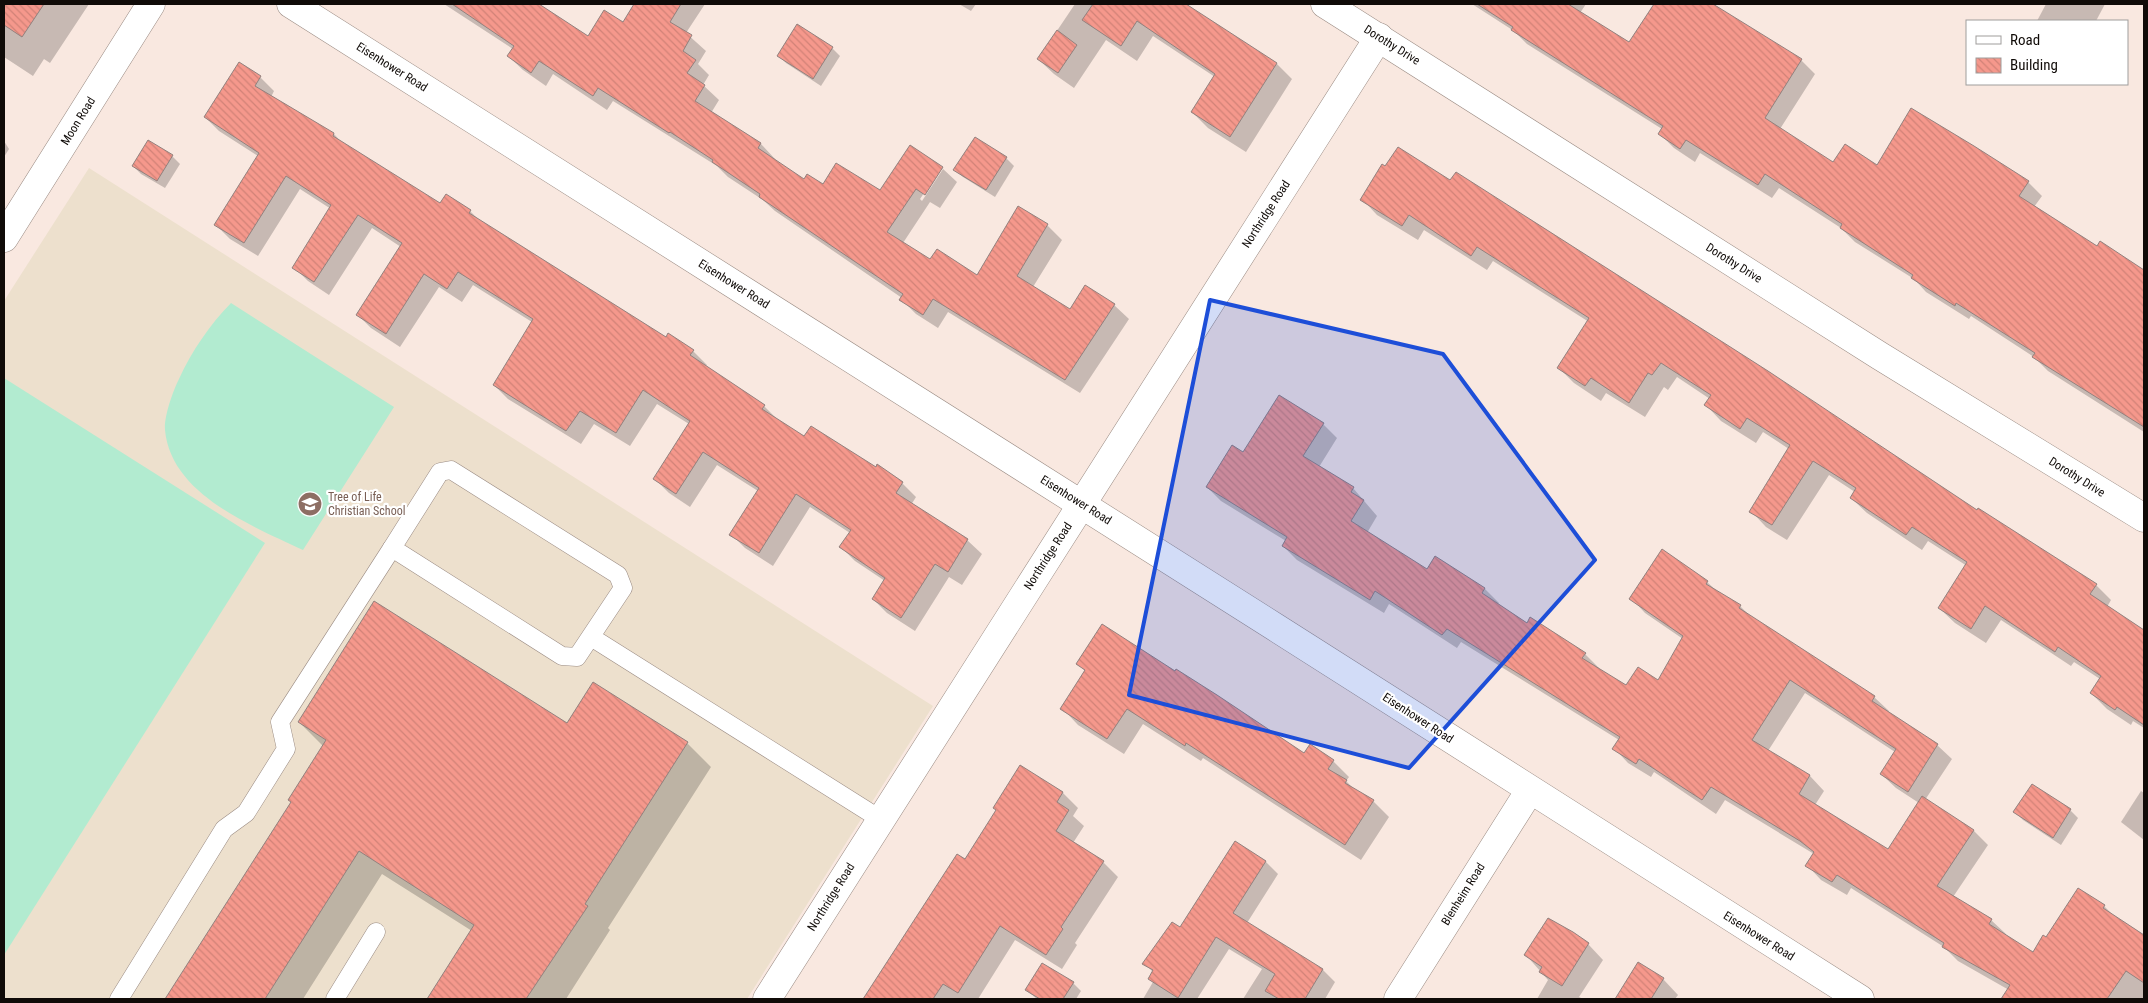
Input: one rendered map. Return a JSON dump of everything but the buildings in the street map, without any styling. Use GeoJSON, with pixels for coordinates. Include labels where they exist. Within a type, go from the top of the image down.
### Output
{"type":"FeatureCollection","features":[{"type":"Feature","properties":{"kind":"street","name":"Moon Road"},"geometry":{"type":"LineString","coordinates":[[4,238],[151,4]]}},
{"type":"Feature","properties":{"kind":"street","name":"Eisenhower Road"},"geometry":{"type":"LineString","coordinates":[[291,4],[1860,999]]}},
{"type":"Feature","properties":{"kind":"street","name":"Dorothy Drive"},"geometry":{"type":"LineString","coordinates":[[1325,4],[1872,350],[2144,518]]}},
{"type":"Feature","properties":{"kind":"street","name":"Northridge Road"},"geometry":{"type":"LineString","coordinates":[[767,999],[979,661],[1082,504],[1379,37]]}},
{"type":"Feature","properties":{"kind":"street","name":"Blenheim Road"},"geometry":{"type":"LineString","coordinates":[[1398,999],[1530,790]]}},
{"type":"Feature","properties":{"kind":"lane"},"geometry":{"type":"LineString","coordinates":[[119,999],[224,830],[246,814],[286,749],[280,722],[440,472],[451,470],[618,575],[623,588],[577,657],[562,656],[392,548]]}},
{"type":"Feature","properties":{"kind":"lane"},"geometry":{"type":"LineString","coordinates":[[591,637],[880,819]]}},
{"type":"Feature","properties":{"kind":"lane"},"geometry":{"type":"LineString","coordinates":[[335,999],[376,932]]}},
{"type":"Feature","properties":{"kind":"highlighted area"},"geometry":{"type":"Polygon","coordinates":[[[1210,300],[1443,354],[1595,560],[1409,768],[1129,695],[1210,300]]]}},
{"type":"Feature","properties":{"kind":"shaded area","name":"Tree of Life Christian School"},"geometry":{"type":"Polygon","coordinates":[[[89,168],[933,706],[747,999],[4,999],[4,301],[89,168]]]}},
{"type":"Feature","properties":{"kind":"green space"},"geometry":{"type":"Polygon","coordinates":[[[231,303],[394,407],[303,550],[239,519],[218,505],[198,490],[182,473],[171,453],[165,424],[174,390],[195,348],[231,303]]]}},
{"type":"Feature","properties":{"kind":"green space"},"geometry":{"type":"Polygon","coordinates":[[[4,378],[265,543],[4,955],[4,378]]]}},
{"type":"Feature","properties":{"kind":"place","name":"Tree of Life Christian School"},"geometry":{"type":"Point","coordinates":[310,504]}}]}
